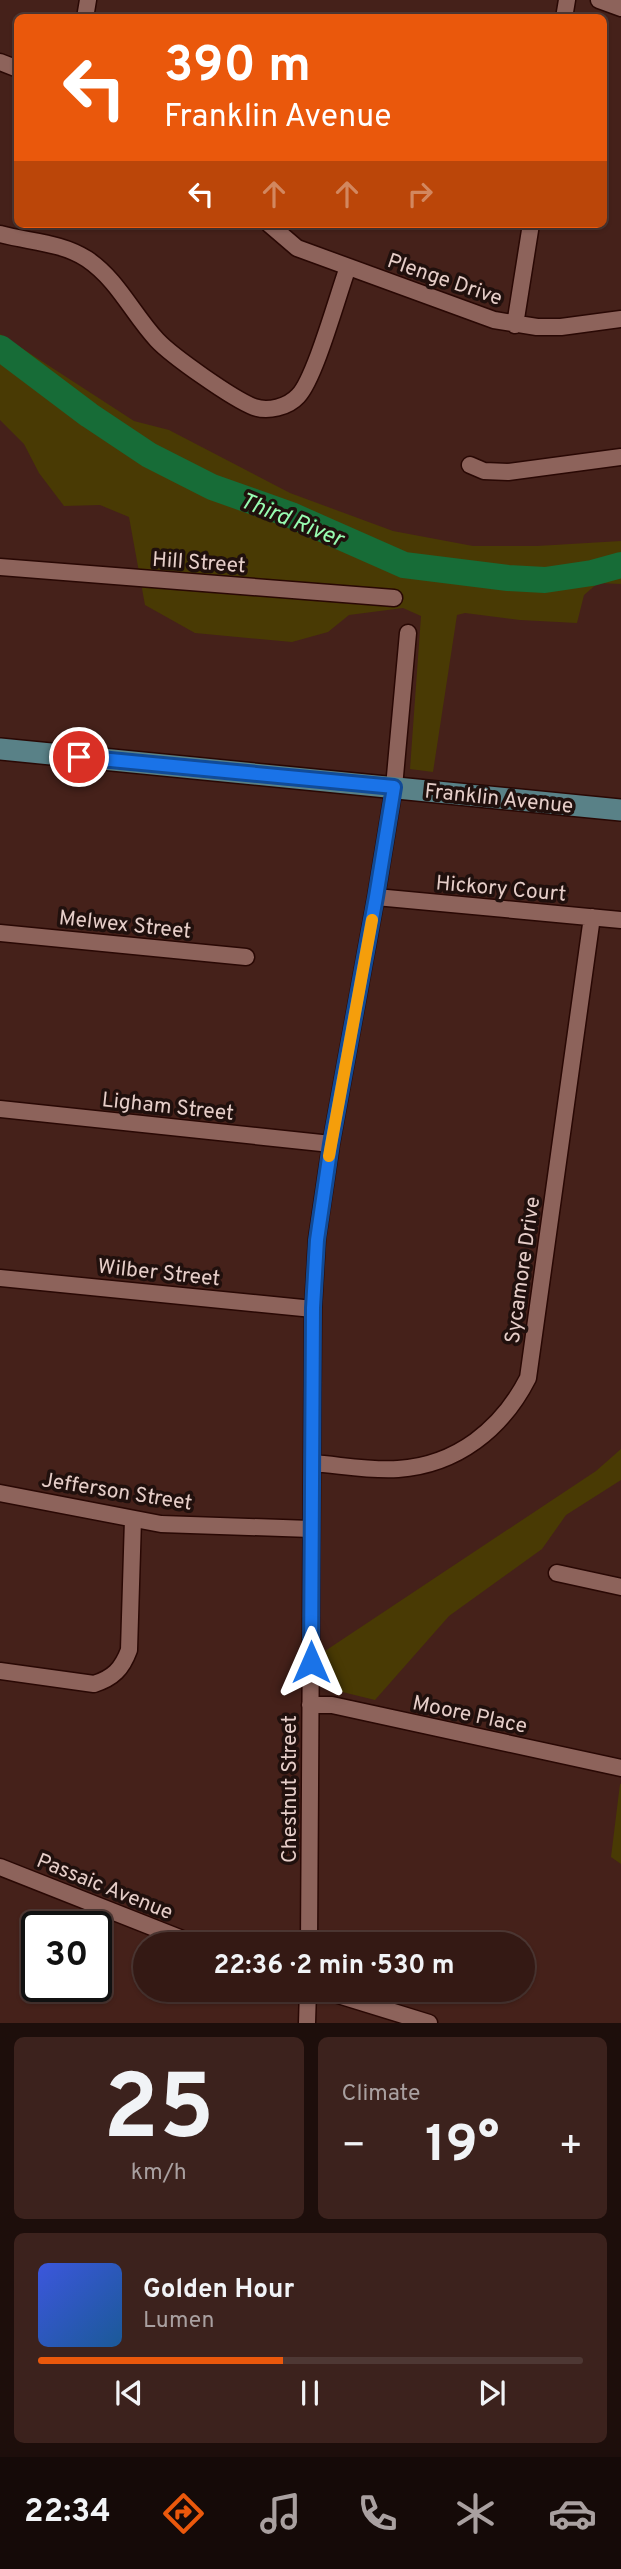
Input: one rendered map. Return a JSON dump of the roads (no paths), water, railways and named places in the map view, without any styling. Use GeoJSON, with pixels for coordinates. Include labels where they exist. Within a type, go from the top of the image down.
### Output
{"type":"FeatureCollection","features":[{"type":"Feature","properties":{"kind":"main road","name":"Franklin Avenue"},"geometry":{"type":"LineString","coordinates":[[0,749],[621,810]]}},
{"type":"Feature","properties":{"kind":"street"},"geometry":{"type":"LineString","coordinates":[[599,0],[621,8]]}},
{"type":"Feature","properties":{"kind":"street","name":"Plenge Drive"},"geometry":{"type":"LineString","coordinates":[[274,228],[297,248],[494,320],[515,325],[561,327],[621,319]]}},
{"type":"Feature","properties":{"kind":"street"},"geometry":{"type":"LineString","coordinates":[[515,325],[530,228]]}},
{"type":"Feature","properties":{"kind":"street"},"geometry":{"type":"LineString","coordinates":[[0,234],[44,243],[85,258],[114,283],[156,339],[171,352],[241,400],[254,407],[268,409],[293,401],[307,383],[348,267]]}},
{"type":"Feature","properties":{"kind":"street"},"geometry":{"type":"LineString","coordinates":[[470,465],[484,471],[508,471],[621,457]]}},
{"type":"Feature","properties":{"kind":"street","name":"Hill Street"},"geometry":{"type":"LineString","coordinates":[[0,567],[394,598]]}},
{"type":"Feature","properties":{"kind":"street","name":"Chestnut Street"},"geometry":{"type":"LineString","coordinates":[[309,1932],[313,1308],[317,1240],[331,1144],[394,787],[408,633]]}},
{"type":"Feature","properties":{"kind":"street","name":"Hickory Court"},"geometry":{"type":"LineString","coordinates":[[376,897],[621,920]]}},
{"type":"Feature","properties":{"kind":"street","name":"Sycamore Drive"},"geometry":{"type":"LineString","coordinates":[[312,1463],[394,1469],[439,1461],[467,1447],[492,1429],[521,1392],[528,1378],[592,917]]}},
{"type":"Feature","properties":{"kind":"street","name":"Melwex Street"},"geometry":{"type":"LineString","coordinates":[[0,933],[246,957]]}},
{"type":"Feature","properties":{"kind":"street","name":"Ligham Street"},"geometry":{"type":"LineString","coordinates":[[0,1109],[331,1144]]}},
{"type":"Feature","properties":{"kind":"street","name":"Wilber Street"},"geometry":{"type":"LineString","coordinates":[[0,1278],[313,1308]]}},
{"type":"Feature","properties":{"kind":"street","name":"Jefferson Street"},"geometry":{"type":"LineString","coordinates":[[0,1493],[161,1524],[311,1529]]}},
{"type":"Feature","properties":{"kind":"street"},"geometry":{"type":"LineString","coordinates":[[0,1671],[94,1684],[117,1673],[129,1650],[133,1519]]}},
{"type":"Feature","properties":{"kind":"street"},"geometry":{"type":"LineString","coordinates":[[558,1573],[621,1587]]}},
{"type":"Feature","properties":{"kind":"street","name":"Moore Place"},"geometry":{"type":"LineString","coordinates":[[310,1705],[332,1705],[621,1768]]}},
{"type":"Feature","properties":{"kind":"street","name":"Passaic Avenue"},"geometry":{"type":"LineString","coordinates":[[0,1867],[165,1932]]}},
{"type":"Feature","properties":{"kind":"street"},"geometry":{"type":"LineString","coordinates":[[307,2023],[308,2002]]}},
{"type":"Feature","properties":{"kind":"street"},"geometry":{"type":"LineString","coordinates":[[361,2002],[429,2023]]}},
{"type":"Feature","properties":{"kind":"waterway","name":"Third River"},"geometry":{"type":"LineString","coordinates":[[0,348],[89,415],[149,455],[212,487],[291,515],[404,565],[545,580],[592,573],[621,565]]}}]}
